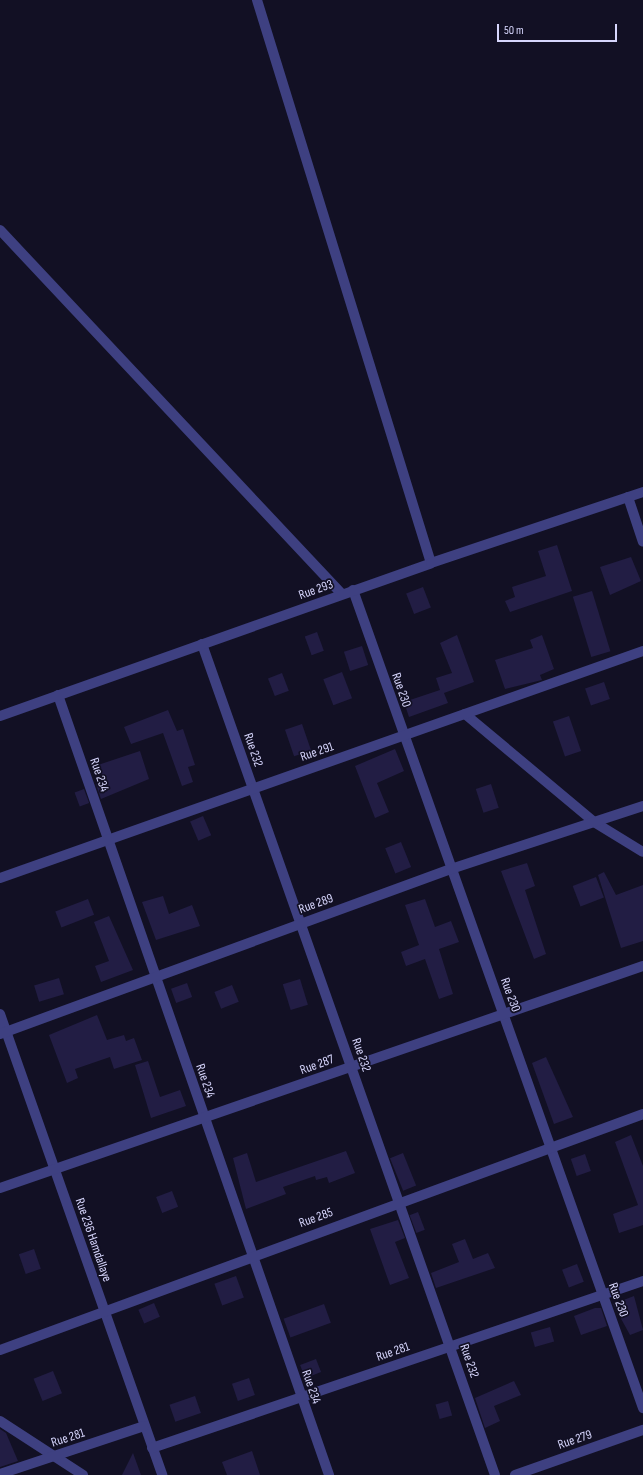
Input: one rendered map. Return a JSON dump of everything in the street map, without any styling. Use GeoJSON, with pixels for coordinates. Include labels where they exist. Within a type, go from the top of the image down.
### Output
{"type":"FeatureCollection","features":[{"type":"Feature","properties":{"kind":"street"},"geometry":{"type":"LineString","coordinates":[[257,0],[430,563]]}},
{"type":"Feature","properties":{"kind":"street"},"geometry":{"type":"LineString","coordinates":[[0,230],[342,594]]}},
{"type":"Feature","properties":{"kind":"street","name":"Rue 293"},"geometry":{"type":"LineString","coordinates":[[0,716],[430,563],[643,492]]}},
{"type":"Feature","properties":{"kind":"street"},"geometry":{"type":"LineString","coordinates":[[628,497],[643,542]]}},
{"type":"Feature","properties":{"kind":"street","name":"Rue 230"},"geometry":{"type":"LineString","coordinates":[[353,590],[403,736],[643,1408]]}},
{"type":"Feature","properties":{"kind":"street","name":"Rue 232"},"geometry":{"type":"LineString","coordinates":[[202,644],[495,1475]]}},
{"type":"Feature","properties":{"kind":"street","name":"Rue 291"},"geometry":{"type":"LineString","coordinates":[[0,878],[643,651]]}},
{"type":"Feature","properties":{"kind":"street","name":"Rue 234"},"geometry":{"type":"LineString","coordinates":[[58,695],[329,1475]]}},
{"type":"Feature","properties":{"kind":"street"},"geometry":{"type":"LineString","coordinates":[[465,714],[594,822],[643,852]]}},
{"type":"Feature","properties":{"kind":"street","name":"Rue 289"},"geometry":{"type":"LineString","coordinates":[[3,1033],[451,869],[643,806]]}},
{"type":"Feature","properties":{"kind":"street","name":"Rue 287"},"geometry":{"type":"LineString","coordinates":[[0,1188],[205,1120],[352,1067],[643,966]]}},
{"type":"Feature","properties":{"kind":"street","name":"Rue 236 Hamdallaye"},"geometry":{"type":"LineString","coordinates":[[0,1014],[3,1033],[54,1169],[162,1475]]}},
{"type":"Feature","properties":{"kind":"street","name":"Rue 285"},"geometry":{"type":"LineString","coordinates":[[0,1350],[550,1146],[643,1114]]}},
{"type":"Feature","properties":{"kind":"street","name":"Rue 281"},"geometry":{"type":"LineString","coordinates":[[152,1448],[643,1281]]}},
{"type":"Feature","properties":{"kind":"street"},"geometry":{"type":"LineString","coordinates":[[0,1421],[56,1456],[83,1475]]}},
{"type":"Feature","properties":{"kind":"street","name":"Rue 281"},"geometry":{"type":"LineString","coordinates":[[0,1474],[144,1426]]}},
{"type":"Feature","properties":{"kind":"street","name":"Rue 279"},"geometry":{"type":"LineString","coordinates":[[515,1475],[643,1430]]}},
{"type":"Feature","properties":{"kind":"building"},"geometry":{"type":"Polygon","coordinates":[[[557,545],[572,591],[510,612],[505,601],[515,597],[512,587],[546,576],[538,551],[557,545]]]}},
{"type":"Feature","properties":{"kind":"building"},"geometry":{"type":"Polygon","coordinates":[[[631,557],[641,581],[610,595],[600,567],[631,557]]]}},
{"type":"Feature","properties":{"kind":"building"},"geometry":{"type":"Polygon","coordinates":[[[423,587],[431,608],[414,614],[406,593],[423,587]]]}},
{"type":"Feature","properties":{"kind":"building"},"geometry":{"type":"Polygon","coordinates":[[[592,591],[610,651],[591,657],[573,597],[592,591]]]}},
{"type":"Feature","properties":{"kind":"building"},"geometry":{"type":"Polygon","coordinates":[[[317,632],[324,651],[312,655],[305,636],[317,632]]]}},
{"type":"Feature","properties":{"kind":"building"},"geometry":{"type":"Polygon","coordinates":[[[457,635],[474,682],[444,693],[448,703],[409,717],[404,702],[440,690],[436,678],[452,673],[440,643],[457,635]]]}},
{"type":"Feature","properties":{"kind":"building"},"geometry":{"type":"Polygon","coordinates":[[[542,635],[554,669],[540,675],[542,680],[505,689],[495,660],[533,648],[530,640],[542,635]]]}},
{"type":"Feature","properties":{"kind":"building"},"geometry":{"type":"Polygon","coordinates":[[[362,646],[368,665],[350,671],[344,652],[362,646]]]}},
{"type":"Feature","properties":{"kind":"building"},"geometry":{"type":"Polygon","coordinates":[[[342,672],[352,698],[333,705],[323,679],[342,672]]]}},
{"type":"Feature","properties":{"kind":"building"},"geometry":{"type":"Polygon","coordinates":[[[282,673],[289,691],[275,696],[268,678],[282,673]]]}},
{"type":"Feature","properties":{"kind":"building"},"geometry":{"type":"Polygon","coordinates":[[[604,682],[610,699],[591,706],[585,689],[604,682]]]}},
{"type":"Feature","properties":{"kind":"building"},"geometry":{"type":"Polygon","coordinates":[[[168,710],[177,731],[183,729],[195,765],[188,767],[193,782],[182,786],[163,733],[131,744],[124,727],[168,710]]]}},
{"type":"Feature","properties":{"kind":"building"},"geometry":{"type":"Polygon","coordinates":[[[569,716],[581,751],[565,757],[553,722],[569,716]]]}},
{"type":"Feature","properties":{"kind":"building"},"geometry":{"type":"Polygon","coordinates":[[[302,724],[311,750],[294,756],[285,730],[302,724]]]}},
{"type":"Feature","properties":{"kind":"building"},"geometry":{"type":"Polygon","coordinates":[[[395,749],[404,771],[377,783],[389,812],[375,818],[355,766],[395,749]]]}},
{"type":"Feature","properties":{"kind":"building"},"geometry":{"type":"Polygon","coordinates":[[[140,751],[149,779],[101,799],[96,784],[104,782],[98,765],[140,751]]]}},
{"type":"Feature","properties":{"kind":"building"},"geometry":{"type":"Polygon","coordinates":[[[491,784],[499,808],[484,813],[476,789],[491,784]]]}},
{"type":"Feature","properties":{"kind":"building"},"geometry":{"type":"Polygon","coordinates":[[[84,789],[89,803],[80,807],[75,792],[84,789]]]}},
{"type":"Feature","properties":{"kind":"building"},"geometry":{"type":"Polygon","coordinates":[[[203,816],[211,835],[198,841],[190,821],[203,816]]]}},
{"type":"Feature","properties":{"kind":"building"},"geometry":{"type":"Polygon","coordinates":[[[401,842],[411,867],[395,873],[385,848],[401,842]]]}},
{"type":"Feature","properties":{"kind":"building"},"geometry":{"type":"Polygon","coordinates":[[[527,863],[535,886],[525,890],[546,954],[534,959],[501,871],[527,863]]]}},
{"type":"Feature","properties":{"kind":"building"},"geometry":{"type":"Polygon","coordinates":[[[604,872],[616,895],[643,885],[643,941],[621,948],[598,875],[604,872]]]}},
{"type":"Feature","properties":{"kind":"building"},"geometry":{"type":"Polygon","coordinates":[[[596,877],[604,898],[581,906],[573,886],[596,877]]]}},
{"type":"Feature","properties":{"kind":"building"},"geometry":{"type":"Polygon","coordinates":[[[163,896],[169,914],[192,905],[200,926],[156,940],[142,902],[163,896]]]}},
{"type":"Feature","properties":{"kind":"building"},"geometry":{"type":"Polygon","coordinates":[[[88,899],[94,915],[61,927],[55,912],[88,899]]]}},
{"type":"Feature","properties":{"kind":"building"},"geometry":{"type":"Polygon","coordinates":[[[425,899],[435,927],[451,921],[459,942],[439,949],[453,994],[439,999],[425,959],[406,966],[401,952],[419,945],[405,905],[425,899]]]}},
{"type":"Feature","properties":{"kind":"building"},"geometry":{"type":"Polygon","coordinates":[[[109,916],[133,970],[101,982],[95,966],[109,961],[94,922],[109,916]]]}},
{"type":"Feature","properties":{"kind":"building"},"geometry":{"type":"Polygon","coordinates":[[[59,978],[64,994],[39,1002],[34,986],[59,978]]]}},
{"type":"Feature","properties":{"kind":"building"},"geometry":{"type":"Polygon","coordinates":[[[300,979],[308,1005],[291,1010],[283,984],[300,979]]]}},
{"type":"Feature","properties":{"kind":"building"},"geometry":{"type":"Polygon","coordinates":[[[187,983],[192,997],[176,1003],[171,989],[187,983]]]}},
{"type":"Feature","properties":{"kind":"building"},"geometry":{"type":"Polygon","coordinates":[[[232,985],[239,1002],[221,1009],[214,992],[232,985]]]}},
{"type":"Feature","properties":{"kind":"building"},"geometry":{"type":"Polygon","coordinates":[[[97,1015],[107,1040],[124,1035],[126,1041],[134,1038],[142,1060],[114,1069],[110,1057],[75,1069],[78,1078],[67,1083],[49,1035],[97,1015]]]}},
{"type":"Feature","properties":{"kind":"building"},"geometry":{"type":"Polygon","coordinates":[[[546,1057],[573,1117],[554,1124],[532,1063],[546,1057]]]}},
{"type":"Feature","properties":{"kind":"building"},"geometry":{"type":"Polygon","coordinates":[[[148,1061],[160,1097],[180,1090],[186,1106],[151,1118],[135,1065],[148,1061]]]}},
{"type":"Feature","properties":{"kind":"building"},"geometry":{"type":"Polygon","coordinates":[[[631,1135],[643,1166],[643,1225],[619,1233],[613,1214],[638,1205],[615,1142],[631,1135]]]}},
{"type":"Feature","properties":{"kind":"building"},"geometry":{"type":"Polygon","coordinates":[[[346,1151],[355,1173],[329,1183],[327,1177],[316,1180],[315,1176],[283,1187],[286,1194],[246,1209],[233,1158],[247,1153],[256,1182],[346,1151]]]}},
{"type":"Feature","properties":{"kind":"building"},"geometry":{"type":"Polygon","coordinates":[[[403,1153],[416,1185],[403,1191],[390,1158],[403,1153]]]}},
{"type":"Feature","properties":{"kind":"building"},"geometry":{"type":"Polygon","coordinates":[[[585,1154],[591,1171],[577,1176],[571,1159],[585,1154]]]}},
{"type":"Feature","properties":{"kind":"building"},"geometry":{"type":"Polygon","coordinates":[[[172,1191],[178,1207],[162,1213],[156,1197],[172,1191]]]}},
{"type":"Feature","properties":{"kind":"building"},"geometry":{"type":"Polygon","coordinates":[[[418,1212],[425,1230],[416,1233],[410,1215],[418,1212]]]}},
{"type":"Feature","properties":{"kind":"building"},"geometry":{"type":"Polygon","coordinates":[[[398,1220],[405,1238],[395,1242],[409,1278],[390,1285],[370,1229],[398,1220]]]}},
{"type":"Feature","properties":{"kind":"building"},"geometry":{"type":"Polygon","coordinates":[[[465,1239],[473,1259],[488,1253],[495,1268],[436,1288],[431,1273],[459,1262],[452,1244],[465,1239]]]}},
{"type":"Feature","properties":{"kind":"building"},"geometry":{"type":"Polygon","coordinates":[[[34,1249],[41,1269],[26,1274],[19,1254],[34,1249]]]}},
{"type":"Feature","properties":{"kind":"building"},"geometry":{"type":"Polygon","coordinates":[[[577,1264],[584,1282],[569,1287],[562,1270],[577,1264]]]}},
{"type":"Feature","properties":{"kind":"building"},"geometry":{"type":"Polygon","coordinates":[[[236,1276],[244,1298],[222,1305],[214,1284],[236,1276]]]}},
{"type":"Feature","properties":{"kind":"building"},"geometry":{"type":"Polygon","coordinates":[[[634,1296],[643,1330],[630,1335],[613,1304],[634,1296]]]}},
{"type":"Feature","properties":{"kind":"building"},"geometry":{"type":"Polygon","coordinates":[[[154,1303],[160,1317],[144,1323],[138,1310],[154,1303]]]}},
{"type":"Feature","properties":{"kind":"building"},"geometry":{"type":"Polygon","coordinates":[[[324,1304],[331,1323],[290,1338],[284,1319],[324,1304]]]}},
{"type":"Feature","properties":{"kind":"building"},"geometry":{"type":"Polygon","coordinates":[[[595,1308],[601,1308],[607,1326],[581,1335],[574,1316],[595,1308]]]}},
{"type":"Feature","properties":{"kind":"building"},"geometry":{"type":"Polygon","coordinates":[[[550,1327],[554,1341],[535,1347],[531,1333],[550,1327]]]}},
{"type":"Feature","properties":{"kind":"building"},"geometry":{"type":"Polygon","coordinates":[[[316,1359],[321,1372],[305,1378],[300,1365],[316,1359]]]}},
{"type":"Feature","properties":{"kind":"building"},"geometry":{"type":"Polygon","coordinates":[[[53,1371],[62,1393],[43,1401],[34,1379],[53,1371]]]}},
{"type":"Feature","properties":{"kind":"building"},"geometry":{"type":"Polygon","coordinates":[[[249,1378],[255,1395],[238,1401],[232,1384],[249,1378]]]}},
{"type":"Feature","properties":{"kind":"building"},"geometry":{"type":"Polygon","coordinates":[[[514,1381],[521,1395],[494,1406],[500,1421],[485,1428],[475,1398],[514,1381]]]}},
{"type":"Feature","properties":{"kind":"building"},"geometry":{"type":"Polygon","coordinates":[[[195,1396],[201,1413],[175,1422],[169,1405],[195,1396]]]}},
{"type":"Feature","properties":{"kind":"building"},"geometry":{"type":"Polygon","coordinates":[[[448,1401],[452,1415],[440,1419],[436,1405],[448,1401]]]}},
{"type":"Feature","properties":{"kind":"building"},"geometry":{"type":"Polygon","coordinates":[[[0,1429],[6,1433],[18,1461],[0,1467],[0,1429]]]}},
{"type":"Feature","properties":{"kind":"building"},"geometry":{"type":"Polygon","coordinates":[[[252,1451],[260,1475],[227,1475],[222,1462],[252,1451]]]}},
{"type":"Feature","properties":{"kind":"building"},"geometry":{"type":"Polygon","coordinates":[[[133,1453],[141,1475],[122,1475],[133,1453]]]}}]}
